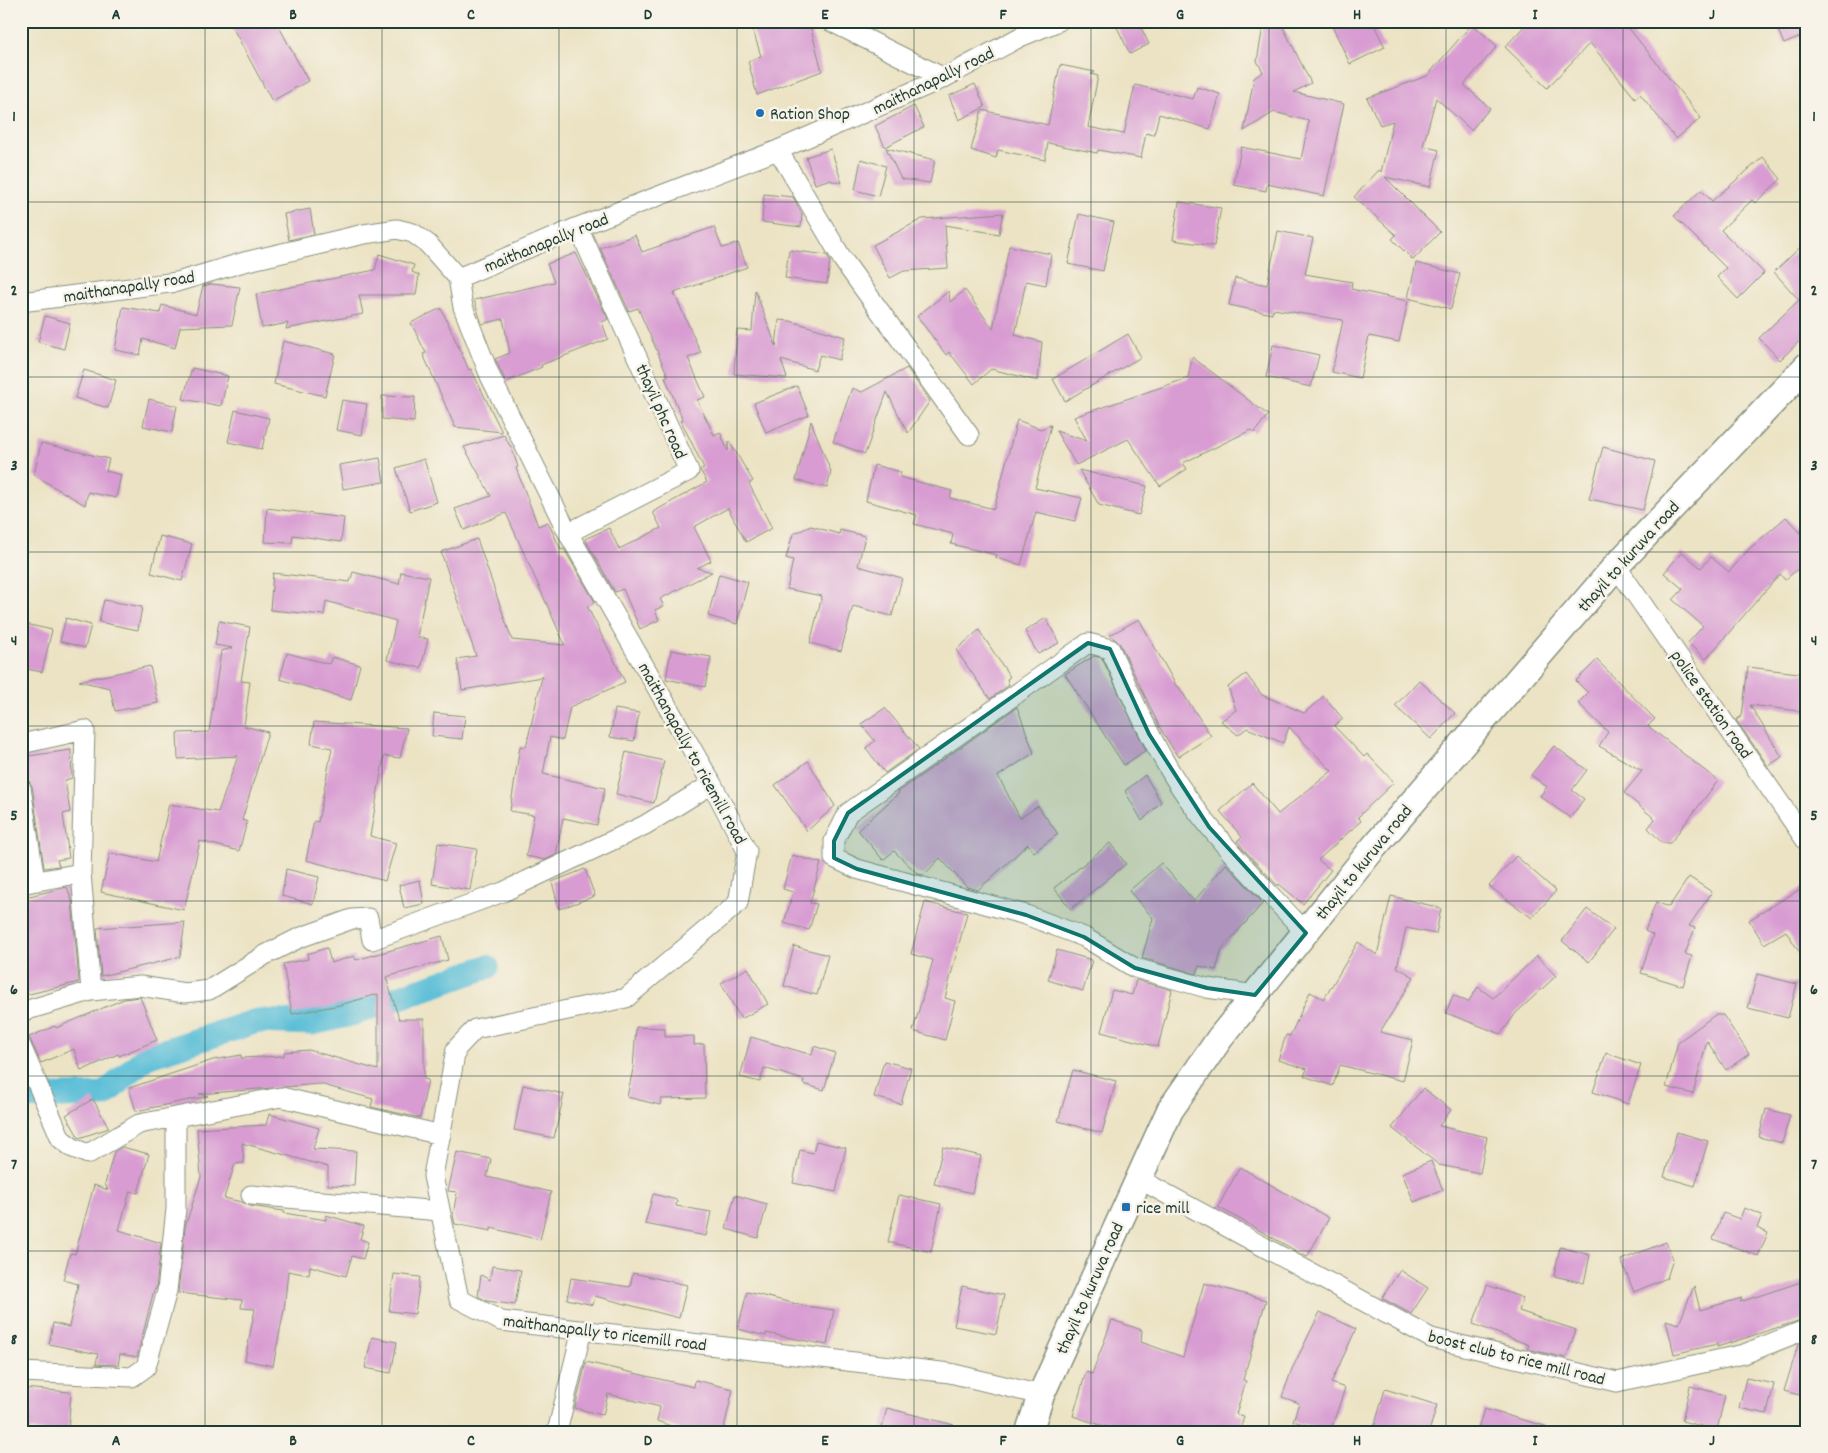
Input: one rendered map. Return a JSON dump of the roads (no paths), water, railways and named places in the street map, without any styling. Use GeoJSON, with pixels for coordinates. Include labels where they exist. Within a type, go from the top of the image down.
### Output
{"type":"FeatureCollection","features":[{"type":"Feature","properties":{"kind":"main road","name":"thayil to kuruva road"},"geometry":{"type":"LineString","coordinates":[[1029,1432],[1040,1395],[1170,1110],[1220,1038],[1374,847],[1616,566],[1807,366]]}},
{"type":"Feature","properties":{"kind":"street"},"geometry":{"type":"LineString","coordinates":[[830,21],[944,78]]}},
{"type":"Feature","properties":{"kind":"street","name":"maithanapally road"},"geometry":{"type":"LineString","coordinates":[[21,302],[177,282],[244,262],[364,234],[398,229],[413,233],[428,244],[458,278],[578,227],[778,150],[944,78],[1020,37],[1059,21]]}},
{"type":"Feature","properties":{"kind":"street"},"geometry":{"type":"LineString","coordinates":[[778,150],[843,260],[969,435]]}},
{"type":"Feature","properties":{"kind":"street","name":"thayil phc road"},"geometry":{"type":"LineString","coordinates":[[568,533],[689,470],[578,227]]}},
{"type":"Feature","properties":{"kind":"street","name":"maithanapally to ricemill road"},"geometry":{"type":"LineString","coordinates":[[458,278],[463,307],[490,376],[568,533],[712,784],[747,851],[738,902],[626,998],[474,1029],[456,1049],[433,1176],[458,1299],[501,1321],[950,1373],[1040,1395]]}},
{"type":"Feature","properties":{"kind":"street","name":"police station road"},"geometry":{"type":"LineString","coordinates":[[1616,566],[1807,842]]}},
{"type":"Feature","properties":{"kind":"street"},"geometry":{"type":"LineString","coordinates":[[1255,995],[1207,988],[1134,968],[1084,937],[1026,915],[858,869],[834,858],[834,842],[848,813],[1088,643],[1110,649],[1149,734],[1177,782],[1209,827],[1306,933]]}},
{"type":"Feature","properties":{"kind":"street"},"geometry":{"type":"LineString","coordinates":[[21,744],[85,730],[81,873],[91,991]]}},
{"type":"Feature","properties":{"kind":"street"},"geometry":{"type":"LineString","coordinates":[[21,1012],[91,991],[140,986],[185,993],[209,990],[265,955],[298,938],[352,918],[368,918],[372,940],[503,892],[645,825],[712,784]]}},
{"type":"Feature","properties":{"kind":"street"},"geometry":{"type":"LineString","coordinates":[[21,788],[28,882],[81,873]]}},
{"type":"Feature","properties":{"kind":"street"},"geometry":{"type":"LineString","coordinates":[[21,1046],[61,1139],[73,1148],[88,1154],[139,1124],[281,1097],[440,1135]]}},
{"type":"Feature","properties":{"kind":"street"},"geometry":{"type":"LineString","coordinates":[[21,1372],[132,1377],[146,1368],[168,1282],[176,1209],[176,1118]]}},
{"type":"Feature","properties":{"kind":"street","name":"boost club to rice mill road"},"geometry":{"type":"LineString","coordinates":[[1139,1178],[1430,1338],[1617,1382],[1744,1354],[1807,1329]]}},
{"type":"Feature","properties":{"kind":"street"},"geometry":{"type":"LineString","coordinates":[[251,1195],[440,1211]]}},
{"type":"Feature","properties":{"kind":"street"},"geometry":{"type":"LineString","coordinates":[[557,1432],[582,1330]]}},
{"type":"Feature","properties":{"kind":"waterway"},"geometry":{"type":"LineString","coordinates":[[21,1097],[104,1095],[146,1057],[257,1021],[312,1023],[351,1014],[487,967]]}},
{"type":"Feature","properties":{"kind":"place","name":"Ration Shop"},"geometry":{"type":"Point","coordinates":[760,113]}},
{"type":"Feature","properties":{"kind":"place","name":"rice mill"},"geometry":{"type":"Point","coordinates":[1126,1207]}}]}
